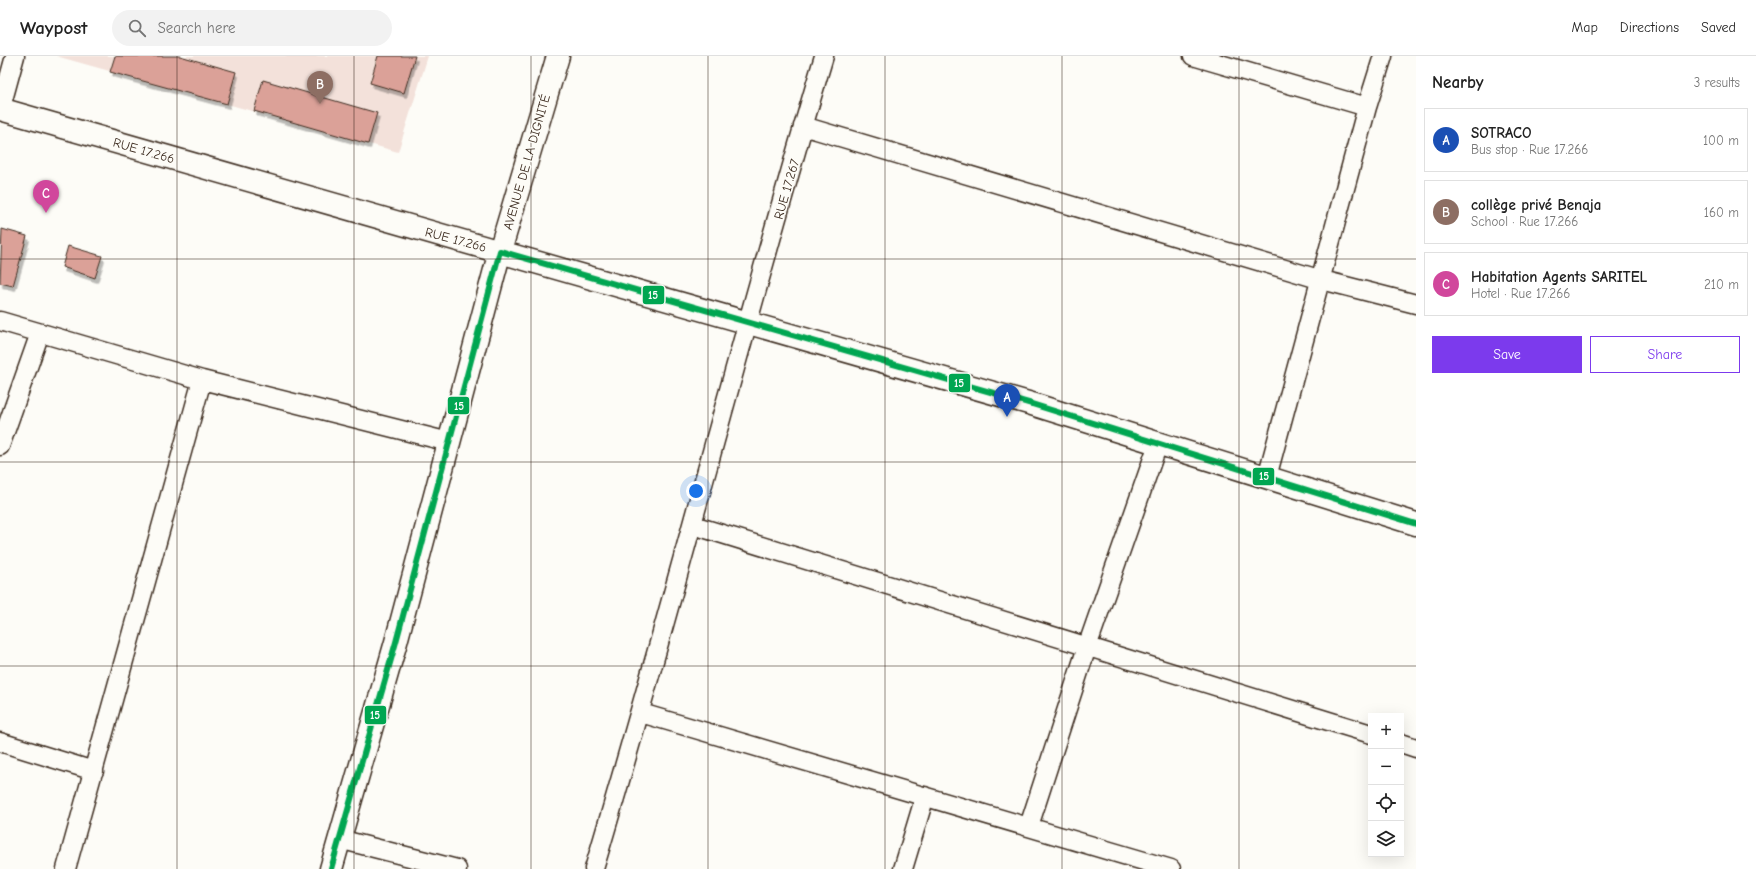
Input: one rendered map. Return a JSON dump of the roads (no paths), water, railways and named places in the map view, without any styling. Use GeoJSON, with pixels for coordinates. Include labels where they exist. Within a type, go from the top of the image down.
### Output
{"type":"FeatureCollection","features":[{"type":"Feature","properties":{"kind":"main road","name":"AVENUE DE LA DIGNITÉ"},"geometry":{"type":"LineString","coordinates":[[330,869],[396,642],[500,251],[558,56]]}},
{"type":"Feature","properties":{"kind":"main road","name":"RUE 17.266"},"geometry":{"type":"LineString","coordinates":[[0,109],[1032,404],[1416,524]]}},
{"type":"Feature","properties":{"kind":"street"},"geometry":{"type":"LineString","coordinates":[[0,109],[15,56]]}},
{"type":"Feature","properties":{"kind":"street","name":"RUE 17.267"},"geometry":{"type":"LineString","coordinates":[[594,869],[641,713],[748,322],[824,56]]}},
{"type":"Feature","properties":{"kind":"street"},"geometry":{"type":"LineString","coordinates":[[1194,56],[1367,107]]}},
{"type":"Feature","properties":{"kind":"street"},"geometry":{"type":"LineString","coordinates":[[1267,477],[1322,280],[1367,107],[1383,56]]}},
{"type":"Feature","properties":{"kind":"street"},"geometry":{"type":"LineString","coordinates":[[803,126],[1322,280],[1416,304]]}},
{"type":"Feature","properties":{"kind":"street"},"geometry":{"type":"LineString","coordinates":[[0,321],[202,380],[449,442]]}},
{"type":"Feature","properties":{"kind":"street"},"geometry":{"type":"LineString","coordinates":[[0,446],[40,333]]}},
{"type":"Feature","properties":{"kind":"street"},"geometry":{"type":"LineString","coordinates":[[66,869],[202,380]]}},
{"type":"Feature","properties":{"kind":"street"},"geometry":{"type":"LineString","coordinates":[[1030,826],[1087,647],[1158,444]]}},
{"type":"Feature","properties":{"kind":"street"},"geometry":{"type":"LineString","coordinates":[[693,525],[1368,733]]}},
{"type":"Feature","properties":{"kind":"street"},"geometry":{"type":"LineString","coordinates":[[641,713],[1030,826],[1162,868]]}},
{"type":"Feature","properties":{"kind":"street"},"geometry":{"type":"LineString","coordinates":[[0,742],[94,770]]}},
{"type":"Feature","properties":{"kind":"street"},"geometry":{"type":"LineString","coordinates":[[1404,745],[1416,748]]}},
{"type":"Feature","properties":{"kind":"street"},"geometry":{"type":"LineString","coordinates":[[903,869],[925,796]]}},
{"type":"Feature","properties":{"kind":"street"},"geometry":{"type":"LineString","coordinates":[[339,839],[457,869]]}},
{"type":"Feature","properties":{"kind":"place","name":"collège privé Benaja"},"geometry":{"type":"Point","coordinates":[320,104]}},
{"type":"Feature","properties":{"kind":"place","name":"Habitation Agents SARITEL"},"geometry":{"type":"Point","coordinates":[46,213]}},
{"type":"Feature","properties":{"kind":"place","name":"SOTRACO"},"geometry":{"type":"Point","coordinates":[1007,417]}}]}
